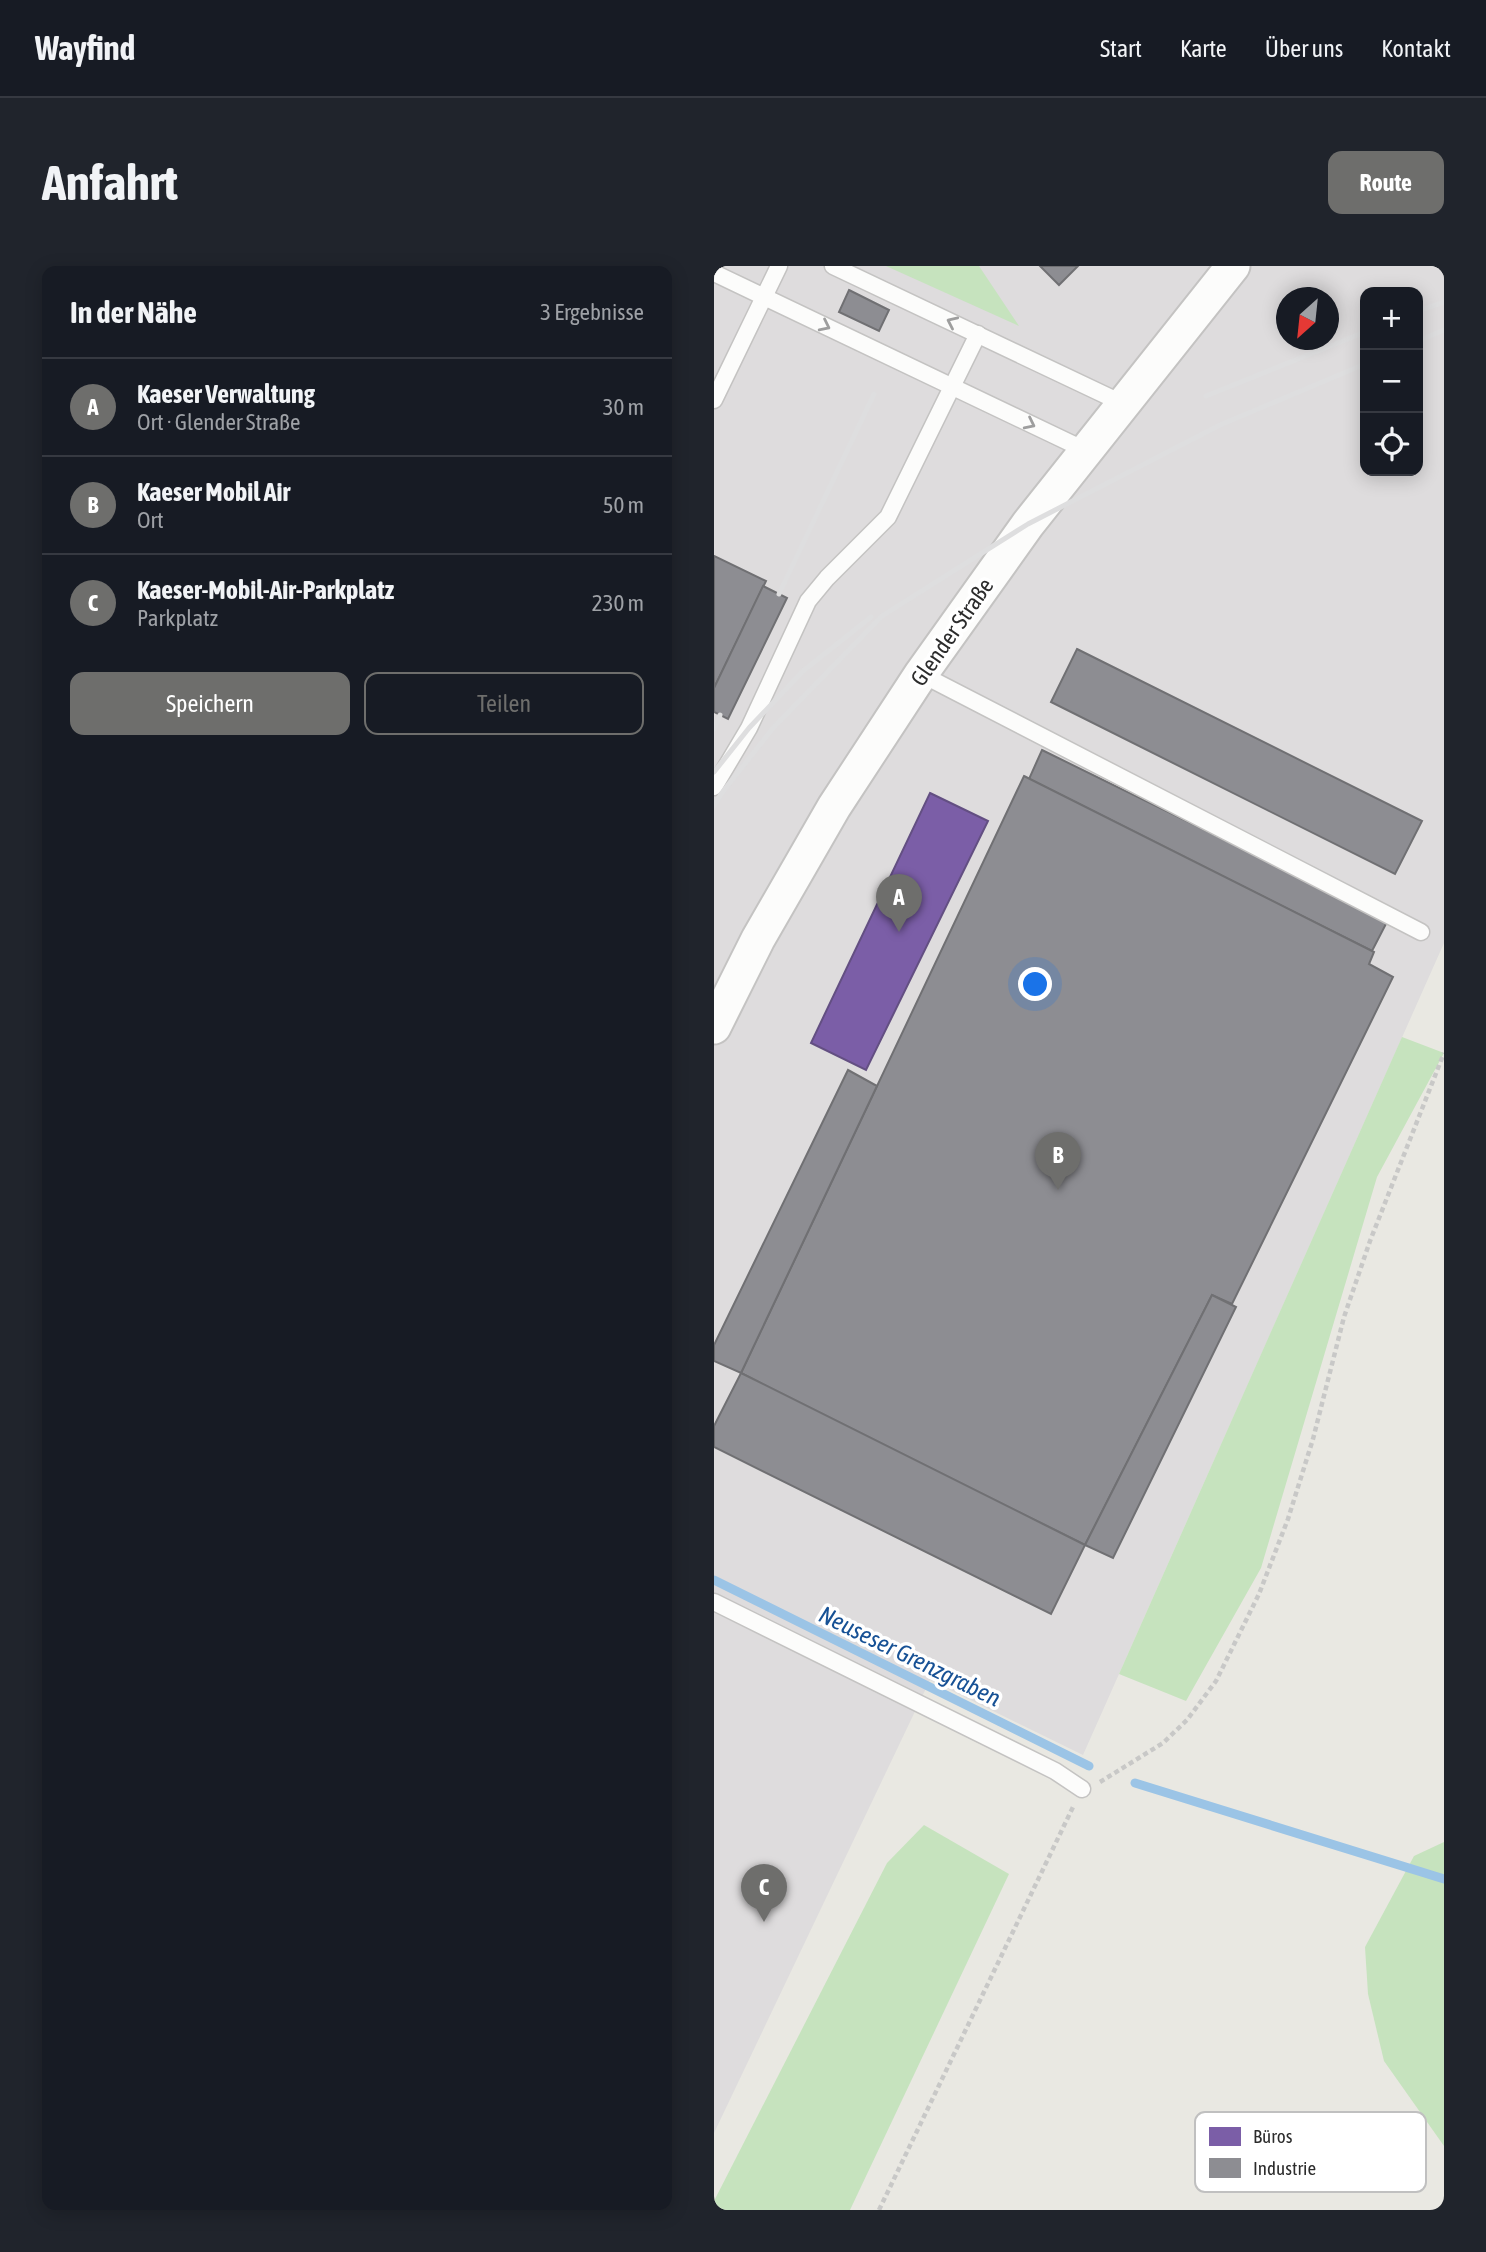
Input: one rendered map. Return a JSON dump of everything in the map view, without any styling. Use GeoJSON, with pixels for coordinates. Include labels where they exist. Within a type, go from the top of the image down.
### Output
{"type":"FeatureCollection","features":[{"type":"Feature","properties":{"kind":"street","name":"Glender Straße"},"geometry":{"type":"LineString","coordinates":[[714,1027],[758,939],[834,807],[921,674],[1028,524],[1233,266]]}},
{"type":"Feature","properties":{"kind":"lane"},"geometry":{"type":"LineString","coordinates":[[714,400],[779,266]]}},
{"type":"Feature","properties":{"kind":"lane"},"geometry":{"type":"LineString","coordinates":[[833,266],[1124,404]]}},
{"type":"Feature","properties":{"kind":"lane"},"geometry":{"type":"LineString","coordinates":[[714,272],[1085,450]]}},
{"type":"Feature","properties":{"kind":"lane"},"geometry":{"type":"LineString","coordinates":[[714,787],[749,728],[808,601],[827,578],[888,517],[978,334]]}},
{"type":"Feature","properties":{"kind":"lane"},"geometry":{"type":"LineString","coordinates":[[921,674],[1421,932]]}},
{"type":"Feature","properties":{"kind":"lane"},"geometry":{"type":"LineString","coordinates":[[714,1602],[1055,1771],[1082,1789]]}},
{"type":"Feature","properties":{"kind":"path"},"geometry":{"type":"LineString","coordinates":[[879,2210],[1082,1789],[1105,1780],[1163,1743],[1187,1720],[1223,1668],[1259,1594],[1288,1519],[1313,1439],[1344,1317],[1370,1241],[1444,1053]]}},
{"type":"Feature","properties":{"kind":"shaded area"},"geometry":{"type":"Polygon","coordinates":[[[714,266],[1444,266],[1444,943],[1083,1755],[930,1680],[714,2133],[714,266]]]}},
{"type":"Feature","properties":{"kind":"green space"},"geometry":{"type":"Polygon","coordinates":[[[886,266],[979,266],[1019,326],[886,266]]]}},
{"type":"Feature","properties":{"kind":"green space"},"geometry":{"type":"Polygon","coordinates":[[[1402,1037],[1444,1053],[1377,1177],[1261,1568],[1186,1701],[1119,1674],[1402,1037]]]}},
{"type":"Feature","properties":{"kind":"green space"},"geometry":{"type":"Polygon","coordinates":[[[924,1825],[1009,1874],[850,2210],[714,2210],[714,2201],[887,1863],[924,1825]]]}},
{"type":"Feature","properties":{"kind":"green space"},"geometry":{"type":"Polygon","coordinates":[[[1444,1842],[1444,2146],[1426,2120],[1426,2112],[1420,2112],[1384,2061],[1368,1994],[1365,1947],[1414,1856],[1444,1842]]]}},
{"type":"Feature","properties":{"kind":"building: Büros"},"geometry":{"type":"Polygon","coordinates":[[[930,793],[988,821],[866,1070],[811,1043],[930,793]]]}},
{"type":"Feature","properties":{"kind":"building: Industrie"},"geometry":{"type":"Polygon","coordinates":[[[1040,266],[1078,266],[1059,285],[1040,266]]]}},
{"type":"Feature","properties":{"kind":"building: Industrie"},"geometry":{"type":"Polygon","coordinates":[[[849,290],[889,310],[879,331],[839,312],[849,290]]]}},
{"type":"Feature","properties":{"kind":"building: Industrie"},"geometry":{"type":"Polygon","coordinates":[[[714,556],[766,581],[714,688],[714,556]]]}},
{"type":"Feature","properties":{"kind":"building: Industrie"},"geometry":{"type":"Polygon","coordinates":[[[763,586],[787,598],[728,719],[714,712],[714,688],[763,586]]]}},
{"type":"Feature","properties":{"kind":"building: Industrie"},"geometry":{"type":"Polygon","coordinates":[[[1077,649],[1422,821],[1395,874],[1051,702],[1077,649]]]}},
{"type":"Feature","properties":{"kind":"building: Industrie"},"geometry":{"type":"Polygon","coordinates":[[[1042,750],[1388,920],[1372,951],[1029,779],[1042,750]]]}},
{"type":"Feature","properties":{"kind":"building: Industrie"},"geometry":{"type":"Polygon","coordinates":[[[1024,776],[1374,952],[1369,964],[1393,977],[1232,1304],[1212,1295],[1085,1545],[741,1373],[1024,776]]]}},
{"type":"Feature","properties":{"kind":"building: Industrie"},"geometry":{"type":"Polygon","coordinates":[[[848,1070],[877,1086],[741,1373],[714,1361],[714,1345],[848,1070]]]}},
{"type":"Feature","properties":{"kind":"building: Industrie"},"geometry":{"type":"Polygon","coordinates":[[[1212,1295],[1236,1307],[1113,1558],[1085,1545],[1212,1295]]]}},
{"type":"Feature","properties":{"kind":"building: Industrie"},"geometry":{"type":"Polygon","coordinates":[[[741,1373],[1085,1545],[1051,1614],[714,1447],[714,1426],[741,1373]]]}},
{"type":"Feature","properties":{"kind":"waterway","name":"Neuseser Grenzgraben"},"geometry":{"type":"LineString","coordinates":[[714,1580],[1089,1766]]}},
{"type":"Feature","properties":{"kind":"waterway","name":"Neuseser Grenzgraben"},"geometry":{"type":"LineString","coordinates":[[1135,1783],[1444,1879]]}},
{"type":"Feature","properties":{"kind":"railway"},"geometry":{"type":"LineString","coordinates":[[1423,309],[1444,302]]}},
{"type":"Feature","properties":{"kind":"railway"},"geometry":{"type":"LineString","coordinates":[[1423,339],[1444,330]]}},
{"type":"Feature","properties":{"kind":"railway"},"geometry":{"type":"LineString","coordinates":[[1206,396],[1360,334]]}},
{"type":"Feature","properties":{"kind":"railway"},"geometry":{"type":"LineString","coordinates":[[714,806],[773,728],[882,616],[1028,524],[1220,425],[1360,366]]}},
{"type":"Feature","properties":{"kind":"railway"},"geometry":{"type":"LineString","coordinates":[[779,594],[874,394]]}},
{"type":"Feature","properties":{"kind":"railway"},"geometry":{"type":"LineString","coordinates":[[714,772],[749,728],[803,671],[871,617]]}},
{"type":"Feature","properties":{"kind":"railway"},"geometry":{"type":"LineString","coordinates":[[714,729],[720,715]]}},
{"type":"Feature","properties":{"kind":"place","name":"Kaeser Verwaltung"},"geometry":{"type":"Point","coordinates":[899,932]}},
{"type":"Feature","properties":{"kind":"place","name":"Kaeser Mobil Air"},"geometry":{"type":"Point","coordinates":[1058,1190]}},
{"type":"Feature","properties":{"kind":"place","name":"Kaeser-Mobil-Air-Parkplatz"},"geometry":{"type":"Point","coordinates":[764,1922]}}]}
